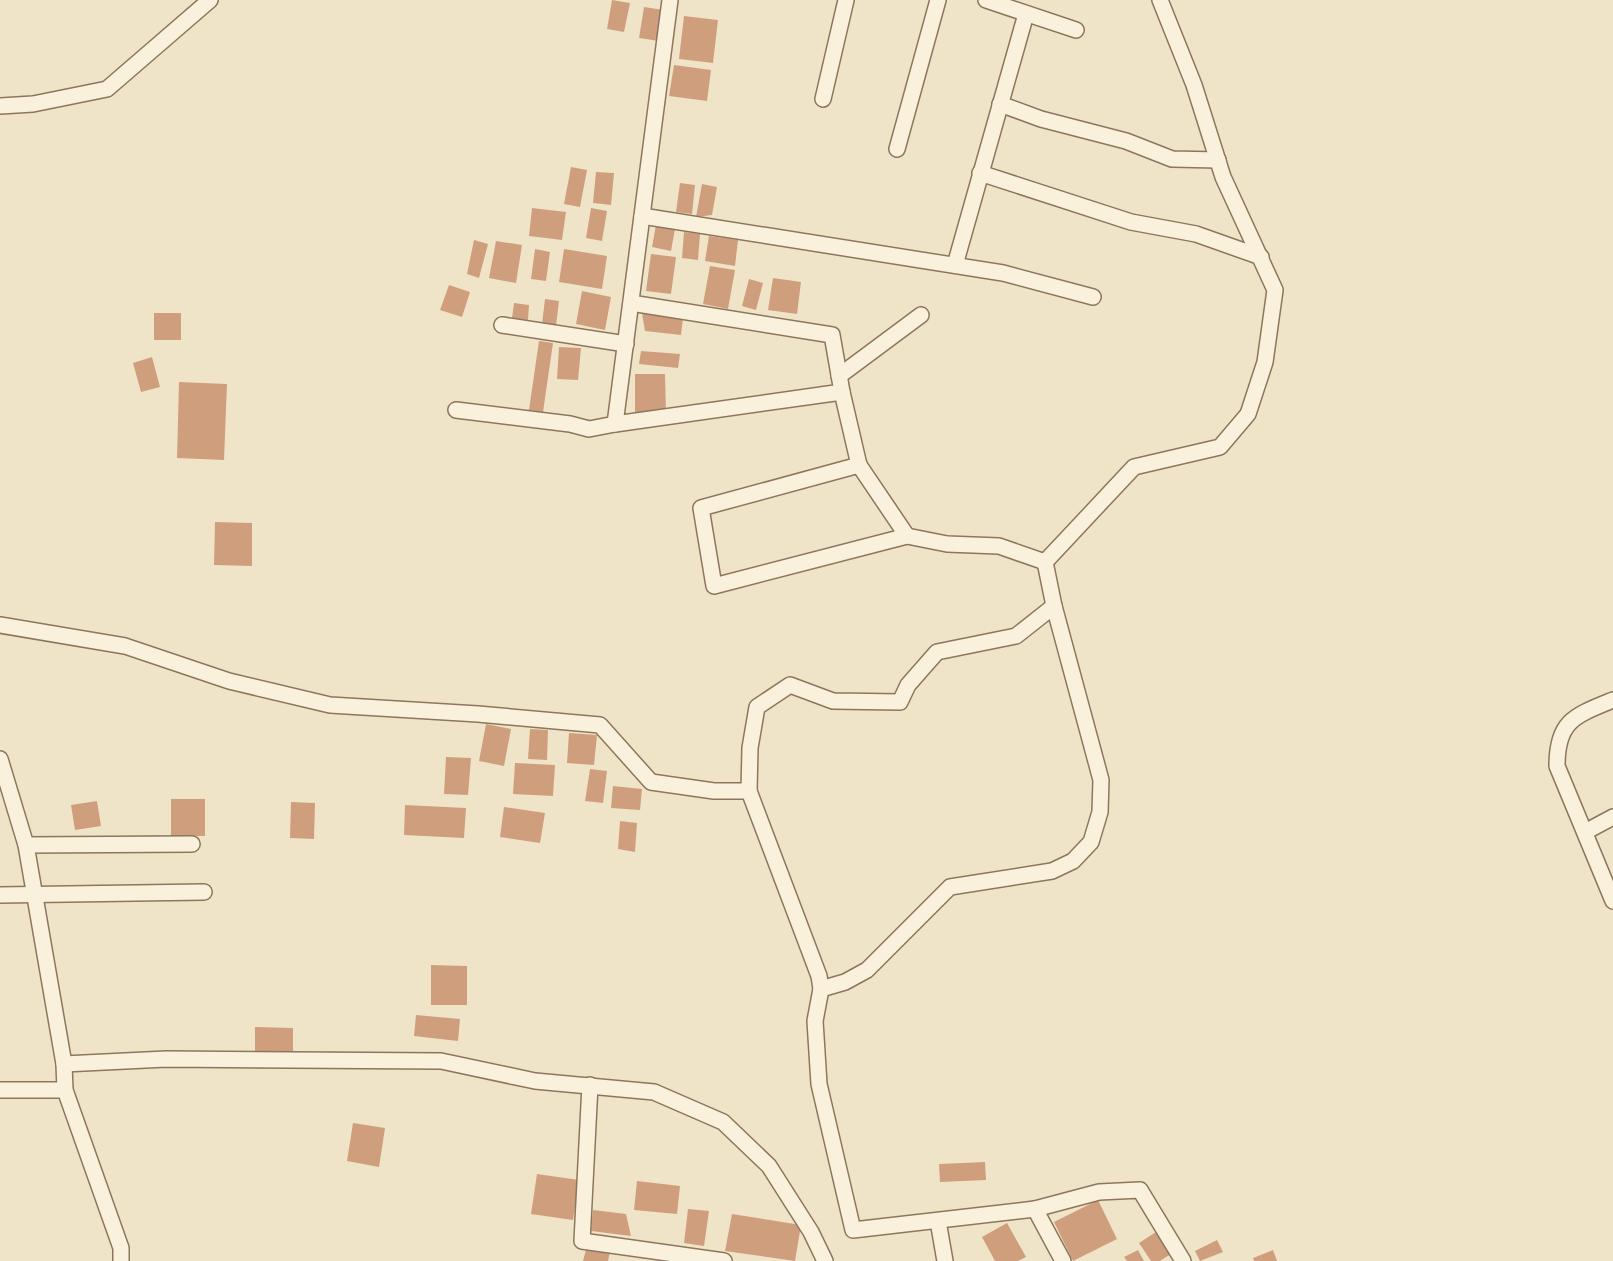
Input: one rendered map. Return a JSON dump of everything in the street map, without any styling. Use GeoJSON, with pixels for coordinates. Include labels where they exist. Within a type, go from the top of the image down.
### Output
{"type":"FeatureCollection","features":[{"type":"Feature","properties":{"kind":"street"},"geometry":{"type":"LineString","coordinates":[[0,106],[33,104],[107,89],[210,0]]}},
{"type":"Feature","properties":{"kind":"street"},"geometry":{"type":"LineString","coordinates":[[615,424],[670,0]]}},
{"type":"Feature","properties":{"kind":"street"},"geometry":{"type":"LineString","coordinates":[[823,99],[846,0]]}},
{"type":"Feature","properties":{"kind":"street"},"geometry":{"type":"LineString","coordinates":[[897,149],[938,0]]}},
{"type":"Feature","properties":{"kind":"street"},"geometry":{"type":"LineString","coordinates":[[986,0],[1076,30]]}},
{"type":"Feature","properties":{"kind":"street"},"geometry":{"type":"LineString","coordinates":[[1045,562],[1134,467],[1176,455],[1220,447],[1248,414],[1265,362],[1275,290],[1218,160],[1194,85],[1160,0]]}},
{"type":"Feature","properties":{"kind":"street"},"geometry":{"type":"LineString","coordinates":[[955,265],[1026,14]]}},
{"type":"Feature","properties":{"kind":"street"},"geometry":{"type":"LineString","coordinates":[[1000,104],[1041,119],[1126,141],[1172,159],[1218,160]]}},
{"type":"Feature","properties":{"kind":"street"},"geometry":{"type":"LineString","coordinates":[[980,173],[1131,222],[1196,234],[1261,257]]}},
{"type":"Feature","properties":{"kind":"street"},"geometry":{"type":"LineString","coordinates":[[642,216],[1003,273],[1093,297]]}},
{"type":"Feature","properties":{"kind":"street"},"geometry":{"type":"LineString","coordinates":[[631,303],[832,335],[842,392],[860,465],[907,536]]}},
{"type":"Feature","properties":{"kind":"street"},"geometry":{"type":"LineString","coordinates":[[839,376],[921,315]]}},
{"type":"Feature","properties":{"kind":"street"},"geometry":{"type":"LineString","coordinates":[[502,325],[626,344]]}},
{"type":"Feature","properties":{"kind":"street"},"geometry":{"type":"LineString","coordinates":[[456,410],[570,424],[589,429],[842,392]]}},
{"type":"Feature","properties":{"kind":"street"},"geometry":{"type":"LineString","coordinates":[[860,465],[701,508],[714,586],[907,536],[947,544],[999,546],[1045,562]]}},
{"type":"Feature","properties":{"kind":"street"},"geometry":{"type":"LineString","coordinates":[[821,989],[845,982],[867,970],[950,887],[1052,870],[1073,861],[1091,842],[1100,813],[1101,780],[1054,606],[1045,562]]}},
{"type":"Feature","properties":{"kind":"street"},"geometry":{"type":"LineString","coordinates":[[1054,606],[1016,636],[937,652],[908,685],[900,702],[834,701],[790,685],[757,707],[750,748],[748,791],[815,965],[821,989],[815,1021],[819,1084],[853,1230],[1035,1209],[1099,1192],[1140,1190],[1183,1261]]}},
{"type":"Feature","properties":{"kind":"street"},"geometry":{"type":"LineString","coordinates":[[0,625],[125,646],[229,681],[330,705],[478,714],[600,725],[651,782],[714,791],[748,791]]}},
{"type":"Feature","properties":{"kind":"street"},"geometry":{"type":"LineString","coordinates":[[1613,700],[1567,724],[1557,743],[1557,766],[1613,900]]}},
{"type":"Feature","properties":{"kind":"street"},"geometry":{"type":"LineString","coordinates":[[0,759],[26,845],[64,1065],[65,1090],[121,1248],[121,1261]]}},
{"type":"Feature","properties":{"kind":"street"},"geometry":{"type":"LineString","coordinates":[[1585,832],[1613,817]]}},
{"type":"Feature","properties":{"kind":"street"},"geometry":{"type":"LineString","coordinates":[[26,845],[192,844]]}},
{"type":"Feature","properties":{"kind":"street"},"geometry":{"type":"LineString","coordinates":[[0,895],[204,892]]}},
{"type":"Feature","properties":{"kind":"street"},"geometry":{"type":"LineString","coordinates":[[64,1065],[166,1059],[441,1061],[534,1081],[654,1092],[723,1122],[770,1166],[811,1232],[825,1261]]}},
{"type":"Feature","properties":{"kind":"street"},"geometry":{"type":"LineString","coordinates":[[590,1085],[582,1240],[724,1261]]}},
{"type":"Feature","properties":{"kind":"street"},"geometry":{"type":"LineString","coordinates":[[0,1090],[65,1090]]}},
{"type":"Feature","properties":{"kind":"street"},"geometry":{"type":"LineString","coordinates":[[1035,1209],[1063,1261]]}},
{"type":"Feature","properties":{"kind":"street"},"geometry":{"type":"LineString","coordinates":[[938,1221],[945,1261]]}},
{"type":"Feature","properties":{"kind":"building"},"geometry":{"type":"Polygon","coordinates":[[[612,0],[630,3],[624,32],[607,29],[612,0]]]}},
{"type":"Feature","properties":{"kind":"building"},"geometry":{"type":"Polygon","coordinates":[[[644,7],[664,10],[659,41],[639,38],[644,7]]]}},
{"type":"Feature","properties":{"kind":"building"},"geometry":{"type":"Polygon","coordinates":[[[684,16],[718,20],[713,63],[679,59],[684,16]]]}},
{"type":"Feature","properties":{"kind":"building"},"geometry":{"type":"Polygon","coordinates":[[[674,65],[711,70],[707,101],[669,96],[674,65]]]}},
{"type":"Feature","properties":{"kind":"building"},"geometry":{"type":"Polygon","coordinates":[[[571,167],[587,170],[580,207],[564,204],[571,167]]]}},
{"type":"Feature","properties":{"kind":"building"},"geometry":{"type":"Polygon","coordinates":[[[596,172],[614,173],[611,205],[593,203],[596,172]]]}},
{"type":"Feature","properties":{"kind":"building"},"geometry":{"type":"Polygon","coordinates":[[[680,183],[695,185],[692,214],[676,212],[680,183]]]}},
{"type":"Feature","properties":{"kind":"building"},"geometry":{"type":"Polygon","coordinates":[[[702,184],[717,187],[712,215],[696,217],[702,184]]]}},
{"type":"Feature","properties":{"kind":"building"},"geometry":{"type":"Polygon","coordinates":[[[532,208],[566,212],[562,240],[529,236],[532,208]]]}},
{"type":"Feature","properties":{"kind":"building"},"geometry":{"type":"Polygon","coordinates":[[[591,208],[607,211],[602,241],[586,238],[591,208]]]}},
{"type":"Feature","properties":{"kind":"building"},"geometry":{"type":"Polygon","coordinates":[[[656,225],[675,229],[671,251],[652,247],[656,225]]]}},
{"type":"Feature","properties":{"kind":"building"},"geometry":{"type":"Polygon","coordinates":[[[684,232],[700,234],[698,260],[682,258],[684,232]]]}},
{"type":"Feature","properties":{"kind":"building"},"geometry":{"type":"Polygon","coordinates":[[[709,236],[738,240],[735,266],[705,261],[709,236]]]}},
{"type":"Feature","properties":{"kind":"building"},"geometry":{"type":"Polygon","coordinates":[[[474,240],[488,244],[479,278],[467,274],[474,240]]]}},
{"type":"Feature","properties":{"kind":"building"},"geometry":{"type":"Polygon","coordinates":[[[496,241],[522,245],[516,283],[489,278],[496,241]]]}},
{"type":"Feature","properties":{"kind":"building"},"geometry":{"type":"Polygon","coordinates":[[[535,249],[550,252],[546,281],[531,279],[535,249]]]}},
{"type":"Feature","properties":{"kind":"building"},"geometry":{"type":"Polygon","coordinates":[[[564,249],[607,256],[602,289],[559,282],[564,249]]]}},
{"type":"Feature","properties":{"kind":"building"},"geometry":{"type":"Polygon","coordinates":[[[651,254],[676,257],[671,294],[646,291],[651,254]]]}},
{"type":"Feature","properties":{"kind":"building"},"geometry":{"type":"Polygon","coordinates":[[[710,266],[735,270],[728,309],[703,304],[710,266]]]}},
{"type":"Feature","properties":{"kind":"building"},"geometry":{"type":"Polygon","coordinates":[[[773,278],[801,282],[797,314],[768,310],[773,278]]]}},
{"type":"Feature","properties":{"kind":"building"},"geometry":{"type":"Polygon","coordinates":[[[749,279],[763,283],[756,310],[742,306],[749,279]]]}},
{"type":"Feature","properties":{"kind":"building"},"geometry":{"type":"Polygon","coordinates":[[[449,285],[470,292],[462,317],[440,310],[449,285]]]}},
{"type":"Feature","properties":{"kind":"building"},"geometry":{"type":"Polygon","coordinates":[[[582,291],[611,297],[605,330],[576,324],[582,291]]]}},
{"type":"Feature","properties":{"kind":"building"},"geometry":{"type":"Polygon","coordinates":[[[545,299],[559,301],[556,326],[542,324],[545,299]]]}},
{"type":"Feature","properties":{"kind":"building"},"geometry":{"type":"Polygon","coordinates":[[[514,303],[529,305],[528,320],[512,318],[514,303]]]}},
{"type":"Feature","properties":{"kind":"building"},"geometry":{"type":"Polygon","coordinates":[[[154,313],[181,313],[181,340],[154,340],[154,313]]]}},
{"type":"Feature","properties":{"kind":"building"},"geometry":{"type":"Polygon","coordinates":[[[642,313],[683,318],[681,335],[645,331],[642,313]]]}},
{"type":"Feature","properties":{"kind":"building"},"geometry":{"type":"Polygon","coordinates":[[[539,341],[553,343],[543,412],[529,410],[539,341]]]}},
{"type":"Feature","properties":{"kind":"building"},"geometry":{"type":"Polygon","coordinates":[[[559,347],[581,348],[578,380],[557,379],[559,347]]]}},
{"type":"Feature","properties":{"kind":"building"},"geometry":{"type":"Polygon","coordinates":[[[641,351],[680,354],[678,368],[639,364],[641,351]]]}},
{"type":"Feature","properties":{"kind":"building"},"geometry":{"type":"Polygon","coordinates":[[[152,357],[160,387],[141,392],[133,363],[152,357]]]}},
{"type":"Feature","properties":{"kind":"building"},"geometry":{"type":"Polygon","coordinates":[[[635,374],[665,374],[666,414],[635,415],[635,374]]]}},
{"type":"Feature","properties":{"kind":"building"},"geometry":{"type":"Polygon","coordinates":[[[179,382],[227,384],[224,460],[177,458],[179,382]]]}},
{"type":"Feature","properties":{"kind":"building"},"geometry":{"type":"Polygon","coordinates":[[[215,522],[252,523],[252,566],[214,565],[215,522]]]}},
{"type":"Feature","properties":{"kind":"building"},"geometry":{"type":"Polygon","coordinates":[[[486,724],[511,729],[504,766],[479,761],[486,724]]]}},
{"type":"Feature","properties":{"kind":"building"},"geometry":{"type":"Polygon","coordinates":[[[530,729],[548,730],[547,760],[528,759],[530,729]]]}},
{"type":"Feature","properties":{"kind":"building"},"geometry":{"type":"Polygon","coordinates":[[[569,733],[597,735],[594,765],[567,763],[569,733]]]}},
{"type":"Feature","properties":{"kind":"building"},"geometry":{"type":"Polygon","coordinates":[[[446,757],[471,758],[468,795],[444,794],[446,757]]]}},
{"type":"Feature","properties":{"kind":"building"},"geometry":{"type":"Polygon","coordinates":[[[515,763],[555,765],[553,796],[513,794],[515,763]]]}},
{"type":"Feature","properties":{"kind":"building"},"geometry":{"type":"Polygon","coordinates":[[[590,769],[607,771],[603,803],[585,801],[590,769]]]}},
{"type":"Feature","properties":{"kind":"building"},"geometry":{"type":"Polygon","coordinates":[[[613,786],[642,789],[640,810],[611,808],[613,786]]]}},
{"type":"Feature","properties":{"kind":"building"},"geometry":{"type":"Polygon","coordinates":[[[171,799],[205,799],[205,836],[171,836],[171,799]]]}},
{"type":"Feature","properties":{"kind":"building"},"geometry":{"type":"Polygon","coordinates":[[[97,801],[101,826],[75,830],[71,805],[97,801]]]}},
{"type":"Feature","properties":{"kind":"building"},"geometry":{"type":"Polygon","coordinates":[[[291,802],[315,803],[314,839],[290,838],[291,802]]]}},
{"type":"Feature","properties":{"kind":"building"},"geometry":{"type":"Polygon","coordinates":[[[405,805],[466,808],[464,838],[404,835],[405,805]]]}},
{"type":"Feature","properties":{"kind":"building"},"geometry":{"type":"Polygon","coordinates":[[[504,807],[545,813],[540,843],[500,837],[504,807]]]}},
{"type":"Feature","properties":{"kind":"building"},"geometry":{"type":"Polygon","coordinates":[[[620,821],[637,823],[635,852],[618,849],[620,821]]]}},
{"type":"Feature","properties":{"kind":"building"},"geometry":{"type":"Polygon","coordinates":[[[431,965],[467,966],[467,1005],[431,1005],[431,965]]]}},
{"type":"Feature","properties":{"kind":"building"},"geometry":{"type":"Polygon","coordinates":[[[416,1015],[460,1019],[458,1041],[414,1036],[416,1015]]]}},
{"type":"Feature","properties":{"kind":"building"},"geometry":{"type":"Polygon","coordinates":[[[255,1027],[293,1028],[293,1053],[255,1053],[255,1027]]]}},
{"type":"Feature","properties":{"kind":"building"},"geometry":{"type":"Polygon","coordinates":[[[353,1123],[385,1128],[379,1167],[347,1161],[353,1123]]]}},
{"type":"Feature","properties":{"kind":"building"},"geometry":{"type":"Polygon","coordinates":[[[985,1162],[986,1180],[940,1182],[939,1164],[985,1162]]]}},
{"type":"Feature","properties":{"kind":"building"},"geometry":{"type":"Polygon","coordinates":[[[537,1174],[579,1180],[573,1220],[531,1214],[537,1174]]]}},
{"type":"Feature","properties":{"kind":"building"},"geometry":{"type":"Polygon","coordinates":[[[637,1181],[680,1186],[677,1214],[634,1210],[637,1181]]]}},
{"type":"Feature","properties":{"kind":"building"},"geometry":{"type":"Polygon","coordinates":[[[1098,1200],[1117,1239],[1073,1261],[1054,1222],[1098,1200]]]}},
{"type":"Feature","properties":{"kind":"building"},"geometry":{"type":"Polygon","coordinates":[[[688,1209],[709,1211],[704,1246],[684,1243],[688,1209]]]}},
{"type":"Feature","properties":{"kind":"building"},"geometry":{"type":"Polygon","coordinates":[[[593,1210],[626,1214],[631,1236],[591,1231],[593,1210]]]}},
{"type":"Feature","properties":{"kind":"building"},"geometry":{"type":"Polygon","coordinates":[[[732,1214],[801,1225],[795,1261],[725,1251],[732,1214]]]}},
{"type":"Feature","properties":{"kind":"building"},"geometry":{"type":"Polygon","coordinates":[[[1007,1223],[1026,1257],[1018,1261],[995,1261],[982,1237],[1007,1223]]]}},
{"type":"Feature","properties":{"kind":"building"},"geometry":{"type":"Polygon","coordinates":[[[1156,1232],[1171,1254],[1160,1261],[1151,1261],[1139,1243],[1156,1232]]]}},
{"type":"Feature","properties":{"kind":"building"},"geometry":{"type":"Polygon","coordinates":[[[1217,1240],[1223,1252],[1200,1261],[1195,1251],[1217,1240]]]}},
{"type":"Feature","properties":{"kind":"building"},"geometry":{"type":"Polygon","coordinates":[[[587,1246],[610,1252],[608,1261],[583,1261],[587,1246]]]}},
{"type":"Feature","properties":{"kind":"building"},"geometry":{"type":"Polygon","coordinates":[[[1138,1250],[1144,1261],[1127,1261],[1124,1257],[1138,1250]]]}},
{"type":"Feature","properties":{"kind":"building"},"geometry":{"type":"Polygon","coordinates":[[[1273,1250],[1277,1261],[1254,1261],[1253,1258],[1273,1250]]]}}]}
